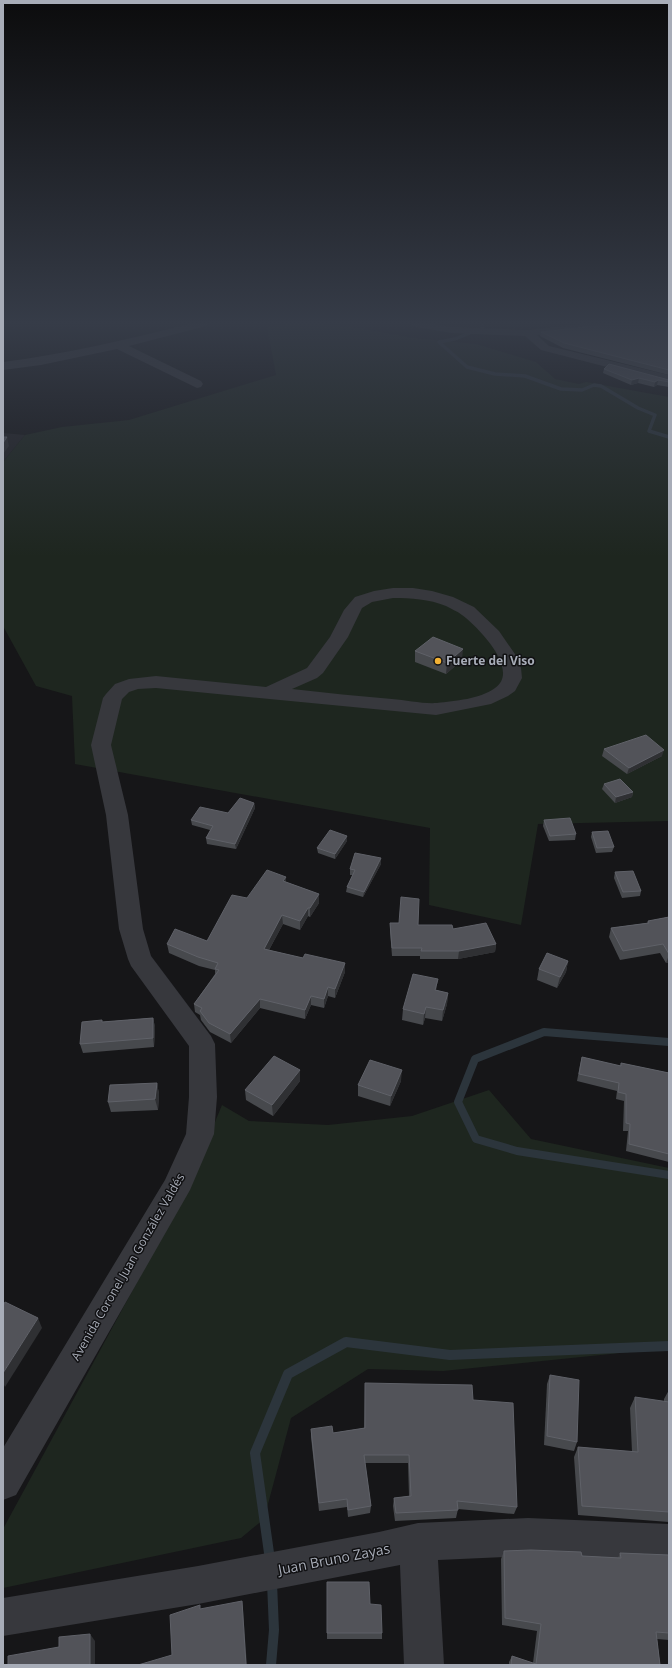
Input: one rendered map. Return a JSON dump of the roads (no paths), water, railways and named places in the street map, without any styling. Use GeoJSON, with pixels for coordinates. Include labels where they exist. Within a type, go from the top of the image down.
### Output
{"type":"FeatureCollection","features":[{"type":"Feature","properties":{"kind":"street","name":"Avenida Coronel Juan González Valdés"},"geometry":{"type":"LineString","coordinates":[[3,1482],[175,1190],[200,1134],[203,1097],[202,1044],[140,959],[131,929],[117,815],[101,744],[113,698],[122,688],[136,683],[156,682],[436,709],[477,702],[494,696],[508,688],[514,677],[512,663],[494,636],[468,612],[439,597],[403,593],[379,594],[364,598],[356,605],[339,636],[314,672],[270,692]]}},
{"type":"Feature","properties":{"kind":"street","name":"Juan Bruno Zayas"},"geometry":{"type":"LineString","coordinates":[[3,1617],[295,1567],[418,1542],[528,1537],[669,1543]]}},
{"type":"Feature","properties":{"kind":"street"},"geometry":{"type":"LineString","coordinates":[[418,1542],[424,1665]]}},
{"type":"Feature","properties":{"kind":"waterway"},"geometry":{"type":"LineString","coordinates":[[628,402],[655,415],[649,431],[669,437]]}},
{"type":"Feature","properties":{"kind":"waterway"},"geometry":{"type":"LineString","coordinates":[[669,1042],[544,1032],[475,1059],[458,1102],[476,1139],[517,1151],[669,1175]]}},
{"type":"Feature","properties":{"kind":"waterway"},"geometry":{"type":"LineString","coordinates":[[270,1560],[255,1453],[288,1374],[346,1342],[450,1355],[669,1346]]}},
{"type":"Feature","properties":{"kind":"waterway"},"geometry":{"type":"LineString","coordinates":[[271,1665],[274,1630],[272,1583]]}},
{"type":"Feature","properties":{"kind":"place","name":"Fuerte del Viso"},"geometry":{"type":"Point","coordinates":[438,661]}}]}
